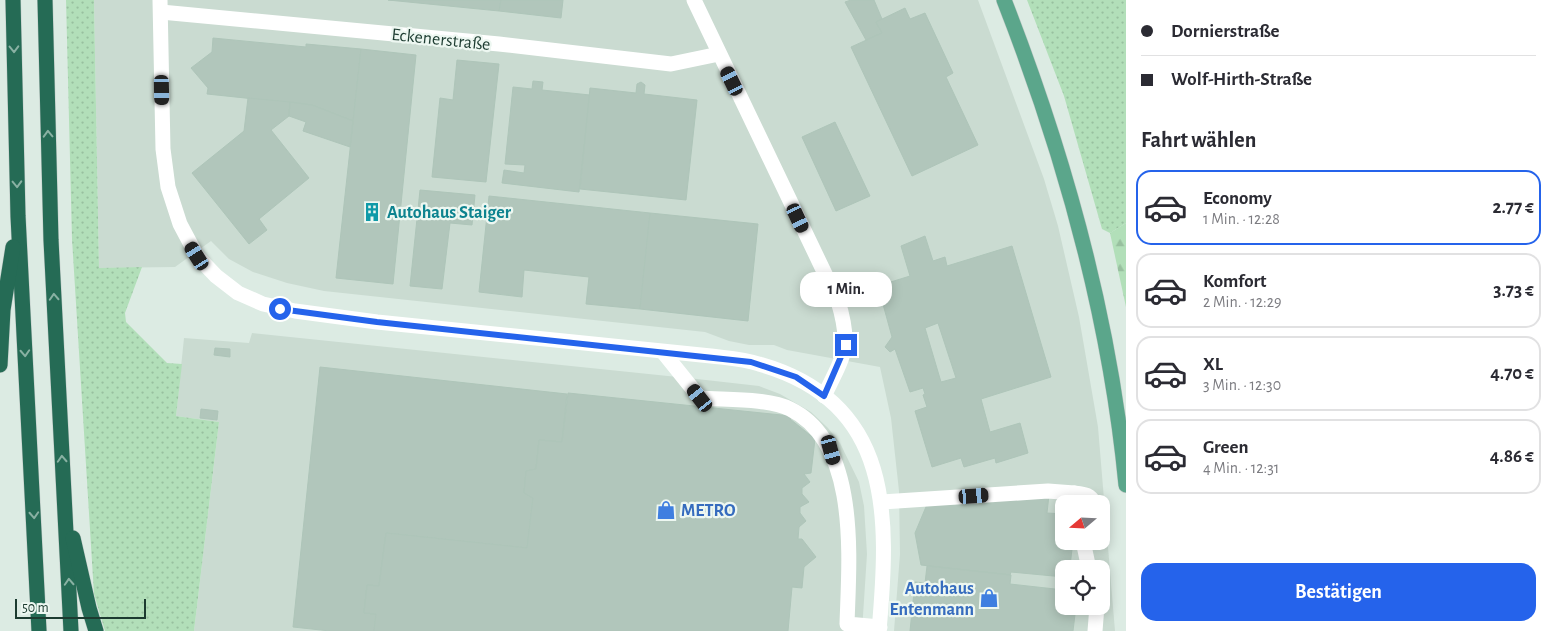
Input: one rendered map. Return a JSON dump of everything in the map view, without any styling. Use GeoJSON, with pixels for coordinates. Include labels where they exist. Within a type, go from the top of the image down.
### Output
{"type":"FeatureCollection","features":[{"type":"Feature","properties":{"kind":"highway"},"geometry":{"type":"LineString","coordinates":[[13,0],[18,216],[39,631]]}},
{"type":"Feature","properties":{"kind":"highway"},"geometry":{"type":"LineString","coordinates":[[45,0],[51,230],[71,631]]}},
{"type":"Feature","properties":{"kind":"highway"},"geometry":{"type":"LineString","coordinates":[[0,365],[2,310],[18,216]]}},
{"type":"Feature","properties":{"kind":"highway"},"geometry":{"type":"LineString","coordinates":[[65,508],[96,631]]}},
{"type":"Feature","properties":{"kind":"main road"},"geometry":{"type":"LineString","coordinates":[[1004,0],[1051,131],[1089,267],[1116,399],[1126,485]]}},
{"type":"Feature","properties":{"kind":"street"},"geometry":{"type":"LineString","coordinates":[[694,0],[840,308],[846,345],[824,396]]}},
{"type":"Feature","properties":{"kind":"street"},"geometry":{"type":"LineString","coordinates":[[160,6],[163,149],[168,187],[180,224],[197,256],[216,276],[238,293],[263,304],[295,311],[711,356],[760,364],[796,377],[824,396],[840,410],[857,432],[876,476],[882,502],[884,568],[880,629],[847,624],[849,549],[844,499],[831,450],[819,430],[789,408],[767,404],[700,398],[664,352]]}},
{"type":"Feature","properties":{"kind":"street","name":"Eckenerstraße"},"geometry":{"type":"LineString","coordinates":[[160,6],[671,64],[720,54]]}},
{"type":"Feature","properties":{"kind":"street"},"geometry":{"type":"LineString","coordinates":[[882,502],[1048,491],[1063,495]]}},
{"type":"Feature","properties":{"kind":"street"},"geometry":{"type":"LineString","coordinates":[[1095,631],[1096,615]]}},
{"type":"Feature","properties":{"kind":"shaded area"},"geometry":{"type":"Polygon","coordinates":[[[94,0],[978,0],[1044,179],[1058,226],[1079,317],[1098,427],[1104,495],[1055,495],[1055,550],[1108,550],[1109,560],[1055,560],[1055,615],[1110,615],[1110,571],[1115,631],[894,631],[900,554],[899,491],[891,418],[880,367],[787,350],[774,345],[749,345],[729,341],[705,332],[324,291],[287,283],[253,272],[229,259],[211,241],[175,267],[99,268],[94,0]]]}},
{"type":"Feature","properties":{"kind":"shaded area"},"geometry":{"type":"Polygon","coordinates":[[[252,333],[759,386],[780,394],[811,412],[828,428],[840,443],[859,482],[864,506],[867,554],[862,631],[194,631],[219,422],[176,416],[184,338],[249,343],[252,333]]]}},
{"type":"Feature","properties":{"kind":"green space"},"geometry":{"type":"Polygon","coordinates":[[[66,0],[94,0],[99,268],[142,267],[125,313],[126,322],[167,363],[182,364],[176,416],[219,422],[194,631],[105,631],[94,594],[72,239],[66,0]]]}},
{"type":"Feature","properties":{"kind":"green space"},"geometry":{"type":"Polygon","coordinates":[[[1027,0],[1126,0],[1126,223],[1110,233],[1102,229],[1064,96],[1027,0]]]}},
{"type":"Feature","properties":{"kind":"green space"},"geometry":{"type":"Polygon","coordinates":[[[1126,223],[1126,307],[1110,233],[1126,223]]]}},
{"type":"Feature","properties":{"kind":"building"},"geometry":{"type":"Polygon","coordinates":[[[388,0],[501,0],[499,11],[388,0]]]}},
{"type":"Feature","properties":{"kind":"building"},"geometry":{"type":"Polygon","coordinates":[[[501,0],[563,0],[561,18],[499,11],[501,0]]]}},
{"type":"Feature","properties":{"kind":"building"},"geometry":{"type":"Polygon","coordinates":[[[851,0],[874,0],[882,19],[876,22],[882,33],[866,40],[845,2],[851,0]]]}},
{"type":"Feature","properties":{"kind":"building"},"geometry":{"type":"Polygon","coordinates":[[[905,8],[910,19],[925,13],[953,73],[946,77],[978,145],[912,176],[851,47],[882,33],[876,22],[905,8]]]}},
{"type":"Feature","properties":{"kind":"building"},"geometry":{"type":"Polygon","coordinates":[[[213,38],[306,47],[306,44],[361,49],[353,121],[312,105],[207,94],[208,88],[191,68],[212,52],[213,38]]]}},
{"type":"Feature","properties":{"kind":"building","name":"Autohaus Staiger"},"geometry":{"type":"Polygon","coordinates":[[[361,49],[416,55],[393,284],[336,278],[361,49]]]}},
{"type":"Feature","properties":{"kind":"building"},"geometry":{"type":"Polygon","coordinates":[[[457,60],[499,64],[486,182],[432,177],[440,98],[453,100],[457,60]]]}},
{"type":"Feature","properties":{"kind":"building"},"geometry":{"type":"Polygon","coordinates":[[[533,81],[543,82],[542,90],[590,95],[579,192],[502,183],[504,170],[524,173],[525,165],[505,164],[513,87],[532,89],[533,81]]]}},
{"type":"Feature","properties":{"kind":"building"},"geometry":{"type":"Polygon","coordinates":[[[641,82],[645,85],[644,94],[697,100],[686,200],[580,189],[590,88],[636,93],[637,84],[641,82]]]}},
{"type":"Feature","properties":{"kind":"building"},"geometry":{"type":"Polygon","coordinates":[[[248,98],[290,102],[289,116],[271,130],[309,178],[259,219],[267,230],[249,244],[192,173],[244,131],[248,98]]]}},
{"type":"Feature","properties":{"kind":"building"},"geometry":{"type":"Polygon","coordinates":[[[290,102],[312,105],[353,121],[350,147],[303,131],[306,122],[289,116],[290,102]]]}},
{"type":"Feature","properties":{"kind":"building"},"geometry":{"type":"Polygon","coordinates":[[[835,122],[870,196],[836,211],[802,137],[835,122]]]}},
{"type":"Feature","properties":{"kind":"building"},"geometry":{"type":"Polygon","coordinates":[[[420,190],[475,195],[472,225],[450,223],[442,289],[410,286],[420,190]]]}},
{"type":"Feature","properties":{"kind":"building"},"geometry":{"type":"Polygon","coordinates":[[[489,196],[650,213],[640,309],[586,304],[589,277],[524,270],[522,297],[479,292],[489,196]]]}},
{"type":"Feature","properties":{"kind":"building"},"geometry":{"type":"Polygon","coordinates":[[[650,213],[758,224],[748,321],[640,309],[650,213]]]}},
{"type":"Feature","properties":{"kind":"building"},"geometry":{"type":"Polygon","coordinates":[[[925,236],[933,261],[945,257],[947,266],[1012,246],[1051,377],[981,399],[990,432],[1020,423],[1028,453],[996,463],[995,458],[964,467],[961,458],[932,467],[915,411],[927,407],[923,388],[910,392],[895,349],[890,352],[885,347],[892,337],[878,286],[910,276],[901,246],[925,236]],[[938,323],[925,328],[941,382],[956,378],[938,323]]]}},
{"type":"Feature","properties":{"kind":"building"},"geometry":{"type":"Polygon","coordinates":[[[215,348],[230,349],[230,357],[214,355],[215,348]]]}},
{"type":"Feature","properties":{"kind":"building"},"geometry":{"type":"Polygon","coordinates":[[[320,367],[567,394],[562,442],[539,440],[536,469],[526,471],[524,493],[533,498],[527,548],[386,533],[379,586],[367,585],[364,613],[376,614],[374,631],[330,631],[293,627],[320,367]]]}},
{"type":"Feature","properties":{"kind":"building","name":"METRO"},"geometry":{"type":"Polygon","coordinates":[[[568,393],[791,416],[790,419],[815,439],[811,473],[804,474],[810,482],[802,488],[802,494],[809,502],[800,507],[800,513],[806,521],[799,527],[798,539],[802,539],[816,557],[804,567],[802,588],[792,587],[788,631],[374,631],[376,614],[364,613],[367,585],[379,586],[386,533],[527,548],[533,498],[524,493],[526,471],[536,469],[539,440],[562,442],[568,393]]]}},
{"type":"Feature","properties":{"kind":"building"},"geometry":{"type":"Polygon","coordinates":[[[201,409],[218,411],[217,420],[200,418],[201,409]]]}},
{"type":"Feature","properties":{"kind":"building"},"geometry":{"type":"Polygon","coordinates":[[[1049,495],[1047,513],[1055,513],[1055,550],[1072,550],[1071,560],[1055,560],[1055,576],[1011,572],[1010,575],[921,565],[915,533],[928,502],[1049,495]]]}},
{"type":"Feature","properties":{"kind":"building","name":"Autohaus Entenmann"},"geometry":{"type":"Polygon","coordinates":[[[927,566],[1011,575],[1010,584],[1055,589],[1055,615],[1075,615],[1073,631],[910,631],[915,582],[925,583],[927,566]]]}},
{"type":"Feature","properties":{"kind":"place","name":"Autohaus Staiger"},"geometry":{"type":"Point","coordinates":[372,212]}},
{"type":"Feature","properties":{"kind":"place","name":"METRO"},"geometry":{"type":"Point","coordinates":[666,510]}},
{"type":"Feature","properties":{"kind":"place","name":"Autohaus Entenmann"},"geometry":{"type":"Point","coordinates":[989,598]}},
{"type":"Feature","properties":{"kind":"route"},"geometry":{"type":"LineString","coordinates":[[280,309],[377,322],[711,356],[751,362],[796,377],[824,396],[839,366],[846,345]]}}]}
